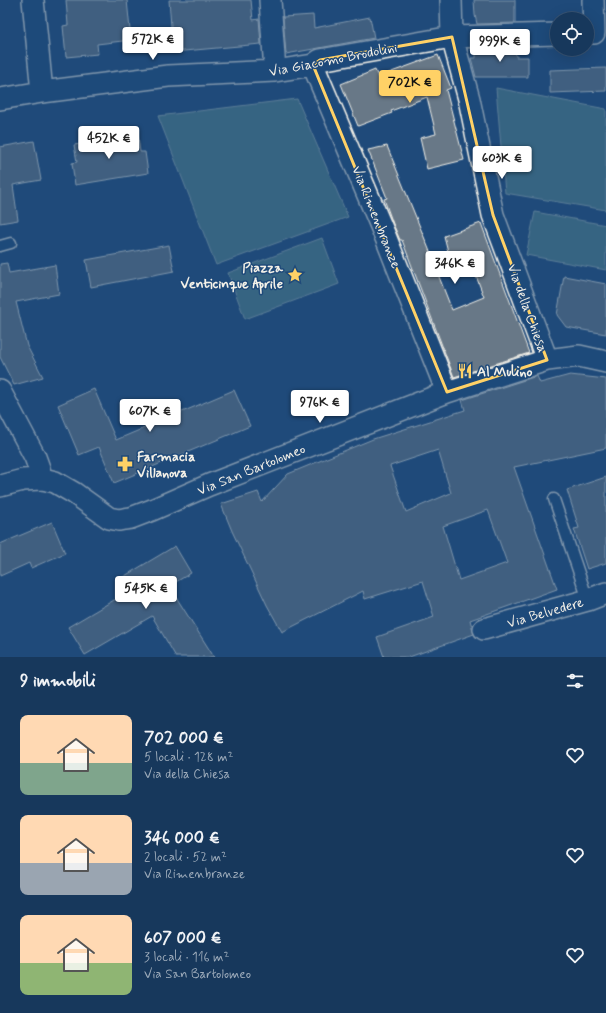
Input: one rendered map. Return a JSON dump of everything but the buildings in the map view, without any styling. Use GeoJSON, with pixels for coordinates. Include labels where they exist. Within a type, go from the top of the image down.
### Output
{"type":"FeatureCollection","features":[{"type":"Feature","properties":{"kind":"street"},"geometry":{"type":"LineString","coordinates":[[33,0],[42,92]]}},
{"type":"Feature","properties":{"kind":"street"},"geometry":{"type":"LineString","coordinates":[[270,0],[275,71]]}},
{"type":"Feature","properties":{"kind":"street","name":"Via della Chiesa"},"geometry":{"type":"LineString","coordinates":[[450,0],[452,37],[468,99],[493,215],[547,360]]}},
{"type":"Feature","properties":{"kind":"street"},"geometry":{"type":"LineString","coordinates":[[593,0],[596,33]]}},
{"type":"Feature","properties":{"kind":"street","name":"Via Giacomo Brodolini"},"geometry":{"type":"LineString","coordinates":[[0,99],[42,92],[168,76],[275,71],[313,65],[320,60],[452,37],[550,34]]}},
{"type":"Feature","properties":{"kind":"street","name":"Via Rimenbranze"},"geometry":{"type":"LineString","coordinates":[[313,65],[386,238],[447,392]]}},
{"type":"Feature","properties":{"kind":"street","name":"Via San Bartolomeo"},"geometry":{"type":"LineString","coordinates":[[41,479],[55,482],[62,486],[109,518],[124,520],[152,510],[209,485],[447,392],[547,360],[579,356],[606,362]]}},
{"type":"Feature","properties":{"kind":"street"},"geometry":{"type":"LineString","coordinates":[[0,391],[35,457],[41,479],[15,481],[0,486]]}},
{"type":"Feature","properties":{"kind":"street","name":"Via Belvedere"},"geometry":{"type":"LineString","coordinates":[[484,629],[597,596]]}},
{"type":"Feature","properties":{"kind":"lane"},"geometry":{"type":"LineString","coordinates":[[0,246],[11,243]]}},
{"type":"Feature","properties":{"kind":"lane"},"geometry":{"type":"LineString","coordinates":[[554,499],[597,596]]}},
{"type":"Feature","properties":{"kind":"highlighted area"},"geometry":{"type":"Polygon","coordinates":[[[452,37],[493,215],[547,360],[447,392],[313,65],[320,60],[452,37]]]}},
{"type":"Feature","properties":{"kind":"green space"},"geometry":{"type":"Polygon","coordinates":[[[496,88],[606,109],[606,210],[505,193],[496,88]]]}},
{"type":"Feature","properties":{"kind":"green space"},"geometry":{"type":"Polygon","coordinates":[[[297,99],[348,217],[216,265],[158,116],[297,99]]]}},
{"type":"Feature","properties":{"kind":"green space"},"geometry":{"type":"Polygon","coordinates":[[[535,212],[606,225],[606,270],[526,255],[535,212]]]}},
{"type":"Feature","properties":{"kind":"green space"},"geometry":{"type":"Polygon","coordinates":[[[322,238],[339,284],[245,319],[228,273],[322,238]]]}},
{"type":"Feature","properties":{"kind":"place","name":"Piazza Venticinque Aprile"},"geometry":{"type":"Point","coordinates":[295,275]}},
{"type":"Feature","properties":{"kind":"place","name":"Al Mulino"},"geometry":{"type":"Point","coordinates":[465,371]}},
{"type":"Feature","properties":{"kind":"place","name":"Farmacia Villanova"},"geometry":{"type":"Point","coordinates":[125,464]}}]}
